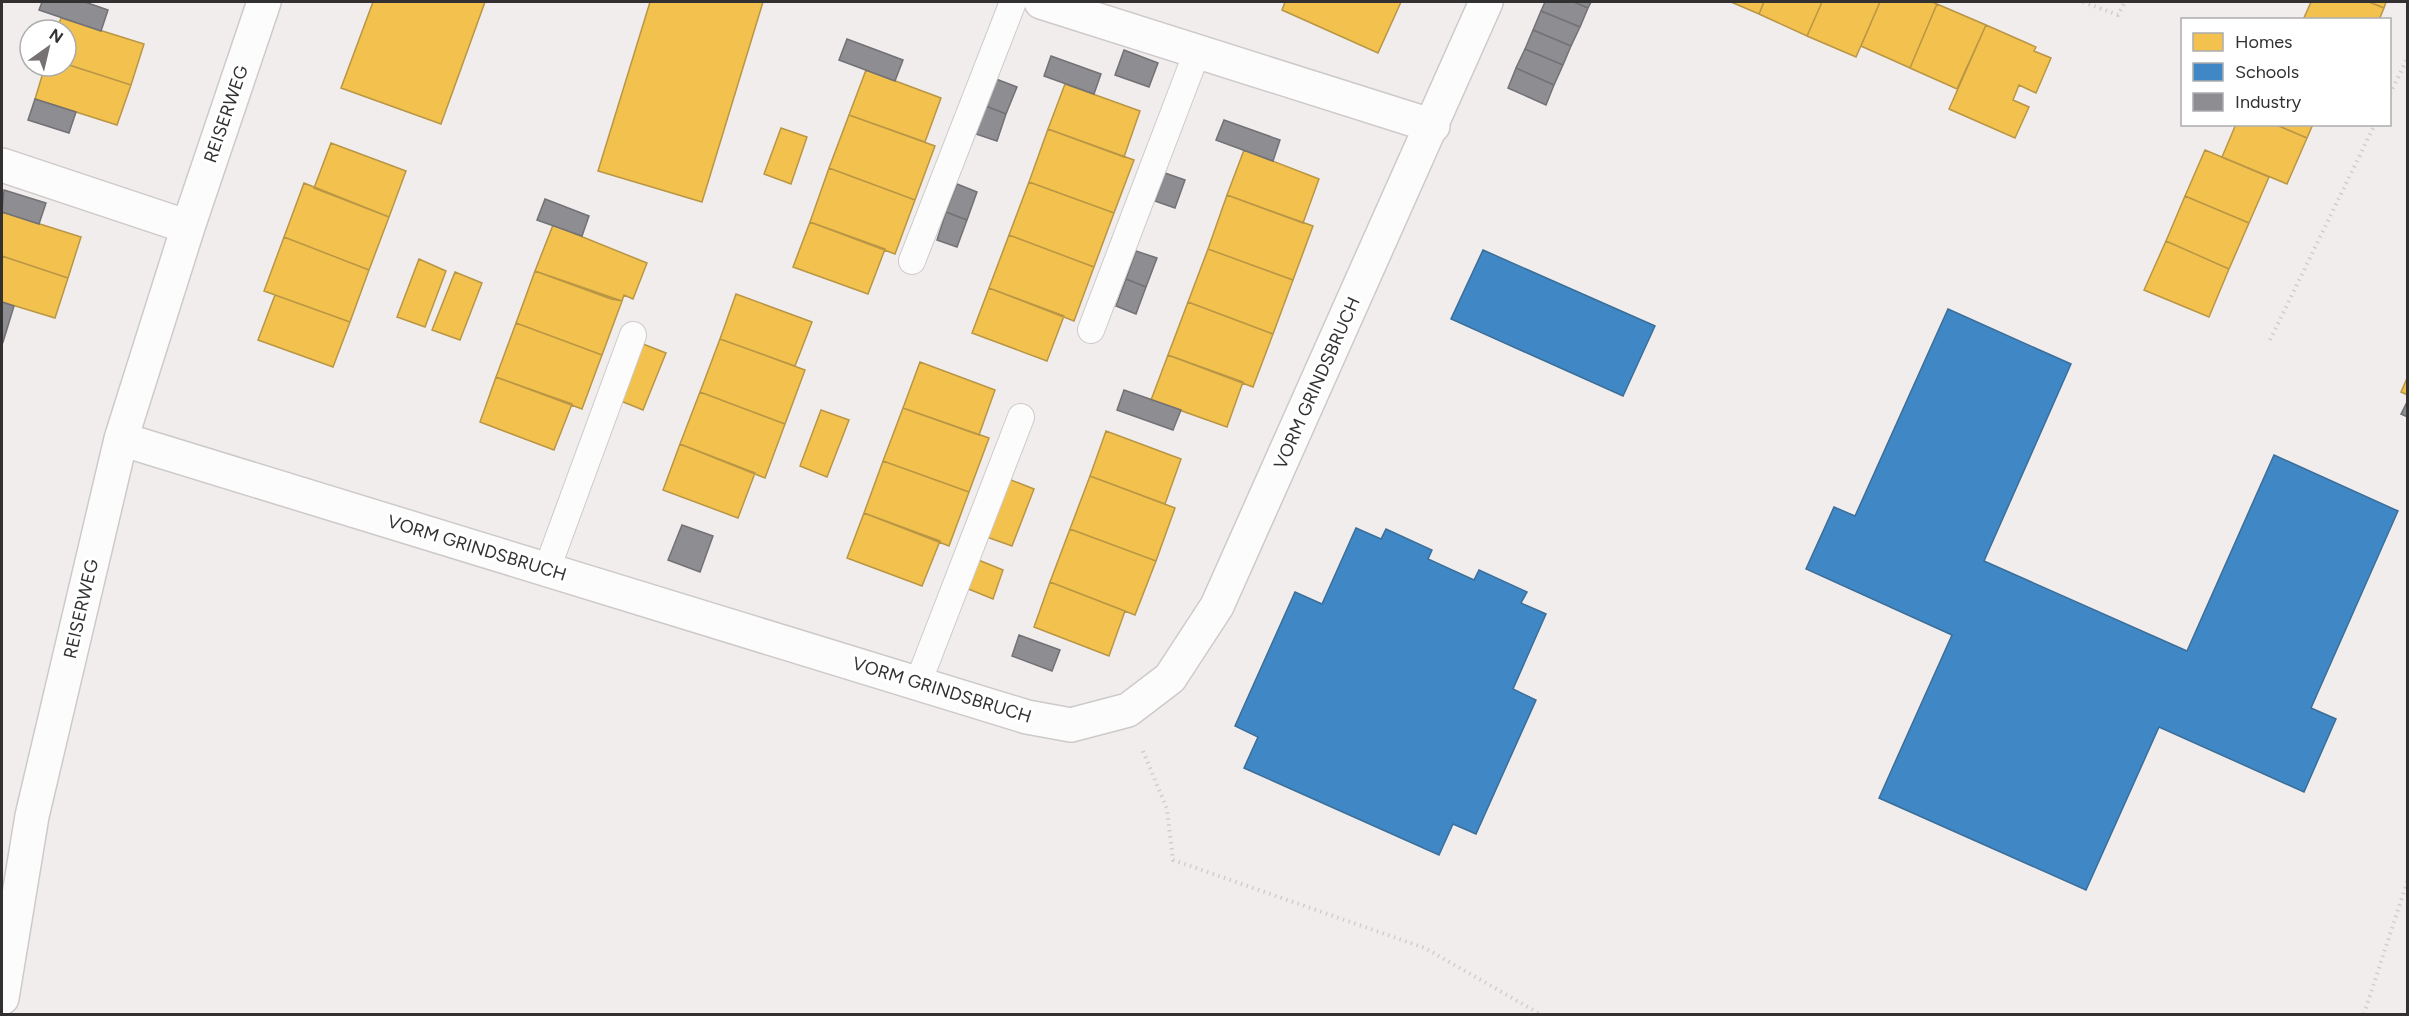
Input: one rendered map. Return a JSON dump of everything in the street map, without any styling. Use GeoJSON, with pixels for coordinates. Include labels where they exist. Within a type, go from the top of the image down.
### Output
{"type":"FeatureCollection","features":[{"type":"Feature","properties":{"kind":"street","name":"REISERWEG"},"geometry":{"type":"LineString","coordinates":[[2,998],[32,816],[121,439],[188,227],[264,2]]}},
{"type":"Feature","properties":{"kind":"street"},"geometry":{"type":"LineString","coordinates":[[1041,2],[1433,126]]}},
{"type":"Feature","properties":{"kind":"street","name":"VORM GRINDSBRUCH"},"geometry":{"type":"LineString","coordinates":[[121,439],[1027,717],[1071,725],[1128,710],[1170,678],[1216,606],[1433,126],[1486,2]]}},
{"type":"Feature","properties":{"kind":"street"},"geometry":{"type":"LineString","coordinates":[[2,165],[188,227]]}},
{"type":"Feature","properties":{"kind":"lane"},"geometry":{"type":"LineString","coordinates":[[912,261],[1013,2]]}},
{"type":"Feature","properties":{"kind":"lane"},"geometry":{"type":"LineString","coordinates":[[1091,330],[1197,52]]}},
{"type":"Feature","properties":{"kind":"lane"},"geometry":{"type":"LineString","coordinates":[[548,569],[633,335]]}},
{"type":"Feature","properties":{"kind":"lane"},"geometry":{"type":"LineString","coordinates":[[918,683],[1021,417]]}},
{"type":"Feature","properties":{"kind":"path"},"geometry":{"type":"LineString","coordinates":[[2083,2],[2118,15],[2125,2]]}},
{"type":"Feature","properties":{"kind":"path"},"geometry":{"type":"LineString","coordinates":[[2391,92],[2408,57]]}},
{"type":"Feature","properties":{"kind":"path"},"geometry":{"type":"LineString","coordinates":[[2270,340],[2374,126]]}},
{"type":"Feature","properties":{"kind":"path"},"geometry":{"type":"LineString","coordinates":[[1128,710],[1152,777],[1167,809],[1173,860],[1425,948],[1540,1014]]}},
{"type":"Feature","properties":{"kind":"path"},"geometry":{"type":"LineString","coordinates":[[2364,1014],[2408,879]]}},
{"type":"Feature","properties":{"kind":"building: Homes"},"geometry":{"type":"Polygon","coordinates":[[[373,2],[485,2],[441,124],[341,88],[373,2]]]}},
{"type":"Feature","properties":{"kind":"building: Homes"},"geometry":{"type":"Polygon","coordinates":[[[650,2],[763,2],[702,202],[598,171],[650,2]]]}},
{"type":"Feature","properties":{"kind":"building: Homes"},"geometry":{"type":"Polygon","coordinates":[[[1285,2],[1401,2],[1378,53],[1282,10],[1285,2]]]}},
{"type":"Feature","properties":{"kind":"building: Homes"},"geometry":{"type":"Polygon","coordinates":[[[1731,2],[1764,2],[1759,14],[1731,2]]]}},
{"type":"Feature","properties":{"kind":"building: Homes"},"geometry":{"type":"Polygon","coordinates":[[[1764,2],[1822,2],[1807,36],[1759,14],[1764,2]]]}},
{"type":"Feature","properties":{"kind":"building: Homes"},"geometry":{"type":"Polygon","coordinates":[[[1822,2],[1880,2],[1856,57],[1807,36],[1822,2]]]}},
{"type":"Feature","properties":{"kind":"building: Homes"},"geometry":{"type":"Polygon","coordinates":[[[1880,2],[1932,2],[1937,4],[1910,68],[1861,46],[1880,2]]]}},
{"type":"Feature","properties":{"kind":"building: Homes"},"geometry":{"type":"Polygon","coordinates":[[[2311,2],[2369,2],[2384,8],[2380,18],[2304,18],[2311,2]]]}},
{"type":"Feature","properties":{"kind":"building: Homes"},"geometry":{"type":"Polygon","coordinates":[[[2369,2],[2386,2],[2384,8],[2369,2]]]}},
{"type":"Feature","properties":{"kind":"building: Homes"},"geometry":{"type":"Polygon","coordinates":[[[1937,4],[1986,25],[1957,89],[1910,68],[1937,4]]]}},
{"type":"Feature","properties":{"kind":"building: Homes"},"geometry":{"type":"Polygon","coordinates":[[[78,23],[144,44],[131,85],[78,68],[78,23]]]}},
{"type":"Feature","properties":{"kind":"building: Homes"},"geometry":{"type":"Polygon","coordinates":[[[1986,25],[2036,47],[2034,51],[2051,58],[2036,93],[2019,85],[2013,100],[2029,107],[2015,138],[1949,109],[1986,25]]]}},
{"type":"Feature","properties":{"kind":"building: Homes"},"geometry":{"type":"Polygon","coordinates":[[[78,68],[131,85],[117,125],[35,99],[41,78],[78,78],[78,68]]]}},
{"type":"Feature","properties":{"kind":"building: Homes"},"geometry":{"type":"Polygon","coordinates":[[[866,70],[941,98],[925,142],[849,115],[866,70]]]}},
{"type":"Feature","properties":{"kind":"building: Homes"},"geometry":{"type":"Polygon","coordinates":[[[1065,84],[1140,111],[1124,157],[1048,129],[1065,84]]]}},
{"type":"Feature","properties":{"kind":"building: Homes"},"geometry":{"type":"Polygon","coordinates":[[[849,115],[935,146],[915,200],[829,168],[849,115]]]}},
{"type":"Feature","properties":{"kind":"building: Homes"},"geometry":{"type":"Polygon","coordinates":[[[2235,126],[2279,126],[2307,138],[2287,184],[2222,157],[2235,126]]]}},
{"type":"Feature","properties":{"kind":"building: Homes"},"geometry":{"type":"Polygon","coordinates":[[[2279,126],[2312,126],[2307,138],[2279,126]]]}},
{"type":"Feature","properties":{"kind":"building: Homes"},"geometry":{"type":"Polygon","coordinates":[[[781,128],[807,137],[791,184],[764,174],[781,128]]]}},
{"type":"Feature","properties":{"kind":"building: Homes"},"geometry":{"type":"Polygon","coordinates":[[[1048,129],[1134,160],[1114,213],[1029,182],[1048,129]]]}},
{"type":"Feature","properties":{"kind":"building: Homes"},"geometry":{"type":"Polygon","coordinates":[[[331,143],[406,171],[389,217],[314,188],[331,143]]]}},
{"type":"Feature","properties":{"kind":"building: Homes"},"geometry":{"type":"Polygon","coordinates":[[[1244,150],[1319,179],[1303,223],[1227,195],[1244,150]]]}},
{"type":"Feature","properties":{"kind":"building: Homes"},"geometry":{"type":"Polygon","coordinates":[[[2205,150],[2269,177],[2249,223],[2185,196],[2205,150]]]}},
{"type":"Feature","properties":{"kind":"building: Homes"},"geometry":{"type":"Polygon","coordinates":[[[829,168],[915,200],[895,254],[810,222],[829,168]]]}},
{"type":"Feature","properties":{"kind":"building: Homes"},"geometry":{"type":"Polygon","coordinates":[[[1029,182],[1114,213],[1094,267],[1009,235],[1029,182]]]}},
{"type":"Feature","properties":{"kind":"building: Homes"},"geometry":{"type":"Polygon","coordinates":[[[304,183],[389,217],[369,270],[284,237],[304,183]]]}},
{"type":"Feature","properties":{"kind":"building: Homes"},"geometry":{"type":"Polygon","coordinates":[[[1227,195],[1313,226],[1293,280],[1208,249],[1227,195]]]}},
{"type":"Feature","properties":{"kind":"building: Homes"},"geometry":{"type":"Polygon","coordinates":[[[2185,196],[2249,223],[2229,269],[2166,241],[2185,196]]]}},
{"type":"Feature","properties":{"kind":"building: Homes"},"geometry":{"type":"Polygon","coordinates":[[[2,212],[81,237],[68,278],[2,256],[2,212]]]}},
{"type":"Feature","properties":{"kind":"building: Homes"},"geometry":{"type":"Polygon","coordinates":[[[810,222],[885,249],[868,294],[793,267],[810,222]]]}},
{"type":"Feature","properties":{"kind":"building: Homes"},"geometry":{"type":"Polygon","coordinates":[[[553,225],[647,263],[633,299],[624,295],[622,301],[611,299],[535,271],[553,225]]]}},
{"type":"Feature","properties":{"kind":"building: Homes"},"geometry":{"type":"Polygon","coordinates":[[[1009,235],[1094,267],[1074,321],[989,288],[1009,235]]]}},
{"type":"Feature","properties":{"kind":"building: Homes"},"geometry":{"type":"Polygon","coordinates":[[[284,237],[369,270],[350,322],[264,291],[284,237]]]}},
{"type":"Feature","properties":{"kind":"building: Homes"},"geometry":{"type":"Polygon","coordinates":[[[2166,241],[2229,269],[2209,317],[2144,290],[2166,241]]]}},
{"type":"Feature","properties":{"kind":"building: Homes"},"geometry":{"type":"Polygon","coordinates":[[[1208,249],[1293,280],[1273,334],[1188,302],[1208,249]]]}},
{"type":"Feature","properties":{"kind":"building: Homes"},"geometry":{"type":"Polygon","coordinates":[[[2,256],[68,278],[55,318],[2,302],[2,256]]]}},
{"type":"Feature","properties":{"kind":"building: Homes"},"geometry":{"type":"Polygon","coordinates":[[[419,259],[446,271],[425,327],[397,317],[419,259]]]}},
{"type":"Feature","properties":{"kind":"building: Homes"},"geometry":{"type":"Polygon","coordinates":[[[535,271],[622,301],[602,355],[516,323],[535,271]]]}},
{"type":"Feature","properties":{"kind":"building: Homes"},"geometry":{"type":"Polygon","coordinates":[[[455,272],[482,283],[460,340],[432,330],[455,272]]]}},
{"type":"Feature","properties":{"kind":"building: Homes"},"geometry":{"type":"Polygon","coordinates":[[[989,288],[1064,316],[1047,361],[972,333],[989,288]]]}},
{"type":"Feature","properties":{"kind":"building: Homes"},"geometry":{"type":"Polygon","coordinates":[[[736,294],[812,322],[795,366],[720,339],[736,294]]]}},
{"type":"Feature","properties":{"kind":"building: Homes"},"geometry":{"type":"Polygon","coordinates":[[[275,295],[350,322],[333,367],[258,340],[275,295]]]}},
{"type":"Feature","properties":{"kind":"building: Homes"},"geometry":{"type":"Polygon","coordinates":[[[1188,302],[1273,334],[1253,387],[1168,355],[1188,302]]]}},
{"type":"Feature","properties":{"kind":"building: Homes"},"geometry":{"type":"Polygon","coordinates":[[[516,323],[602,355],[582,409],[496,377],[516,323]]]}},
{"type":"Feature","properties":{"kind":"building: Homes"},"geometry":{"type":"Polygon","coordinates":[[[720,339],[805,370],[785,424],[700,392],[720,339]]]}},
{"type":"Feature","properties":{"kind":"building: Homes"},"geometry":{"type":"Polygon","coordinates":[[[638,342],[666,353],[643,410],[616,399],[638,342]]]}},
{"type":"Feature","properties":{"kind":"building: Homes"},"geometry":{"type":"Polygon","coordinates":[[[1168,355],[1243,382],[1227,427],[1151,400],[1168,355]]]}},
{"type":"Feature","properties":{"kind":"building: Homes"},"geometry":{"type":"Polygon","coordinates":[[[920,362],[995,390],[979,435],[903,408],[920,362]]]}},
{"type":"Feature","properties":{"kind":"building: Homes"},"geometry":{"type":"Polygon","coordinates":[[[2408,376],[2408,395],[2401,392],[2408,376]]]}},
{"type":"Feature","properties":{"kind":"building: Homes"},"geometry":{"type":"Polygon","coordinates":[[[496,377],[572,404],[554,450],[480,422],[496,377]]]}},
{"type":"Feature","properties":{"kind":"building: Homes"},"geometry":{"type":"Polygon","coordinates":[[[700,392],[785,424],[765,478],[680,444],[700,392]]]}},
{"type":"Feature","properties":{"kind":"building: Homes"},"geometry":{"type":"Polygon","coordinates":[[[903,408],[989,438],[969,492],[883,461],[903,408]]]}},
{"type":"Feature","properties":{"kind":"building: Homes"},"geometry":{"type":"Polygon","coordinates":[[[821,410],[849,420],[827,477],[800,466],[821,410]]]}},
{"type":"Feature","properties":{"kind":"building: Homes"},"geometry":{"type":"Polygon","coordinates":[[[1106,431],[1181,459],[1165,504],[1090,476],[1106,431]]]}},
{"type":"Feature","properties":{"kind":"building: Homes"},"geometry":{"type":"Polygon","coordinates":[[[680,444],[755,473],[738,518],[663,490],[680,444]]]}},
{"type":"Feature","properties":{"kind":"building: Homes"},"geometry":{"type":"Polygon","coordinates":[[[883,461],[969,492],[949,546],[864,513],[883,461]]]}},
{"type":"Feature","properties":{"kind":"building: Homes"},"geometry":{"type":"Polygon","coordinates":[[[1090,476],[1175,508],[1156,561],[1070,529],[1090,476]]]}},
{"type":"Feature","properties":{"kind":"building: Homes"},"geometry":{"type":"Polygon","coordinates":[[[1006,478],[1034,489],[1012,546],[984,536],[1006,478]]]}},
{"type":"Feature","properties":{"kind":"building: Homes"},"geometry":{"type":"Polygon","coordinates":[[[864,513],[940,541],[922,586],[847,558],[864,513]]]}},
{"type":"Feature","properties":{"kind":"building: Homes"},"geometry":{"type":"Polygon","coordinates":[[[1070,529],[1156,561],[1135,615],[1050,582],[1070,529]]]}},
{"type":"Feature","properties":{"kind":"building: Homes"},"geometry":{"type":"Polygon","coordinates":[[[976,559],[1003,570],[993,599],[966,588],[976,559]]]}},
{"type":"Feature","properties":{"kind":"building: Homes"},"geometry":{"type":"Polygon","coordinates":[[[1050,582],[1125,611],[1109,656],[1034,627],[1050,582]]]}},
{"type":"Feature","properties":{"kind":"building: Schools"},"geometry":{"type":"Polygon","coordinates":[[[1483,250],[1655,326],[1623,396],[1451,319],[1483,250]]]}},
{"type":"Feature","properties":{"kind":"building: Schools"},"geometry":{"type":"Polygon","coordinates":[[[1948,309],[2071,364],[1984,561],[2187,651],[2274,455],[2398,511],[2311,708],[2336,719],[2304,792],[2159,727],[2086,890],[1879,798],[1952,635],[1806,569],[1834,507],[1855,516],[1948,309]]]}},
{"type":"Feature","properties":{"kind":"building: Schools"},"geometry":{"type":"Polygon","coordinates":[[[1356,528],[1381,539],[1386,529],[1432,550],[1428,559],[1474,580],[1479,570],[1527,592],[1521,603],[1546,614],[1513,689],[1536,700],[1476,834],[1453,824],[1439,855],[1244,768],[1258,737],[1235,726],[1295,592],[1322,604],[1356,528]]]}},
{"type":"Feature","properties":{"kind":"building: Industry"},"geometry":{"type":"Polygon","coordinates":[[[42,2],[85,2],[108,10],[101,31],[78,23],[78,18],[63,18],[39,10],[42,2]]]}},
{"type":"Feature","properties":{"kind":"building: Industry"},"geometry":{"type":"Polygon","coordinates":[[[1545,2],[1574,2],[1588,8],[1580,27],[1541,11],[1545,2]]]}},
{"type":"Feature","properties":{"kind":"building: Industry"},"geometry":{"type":"Polygon","coordinates":[[[1574,2],[1591,2],[1588,8],[1574,2]]]}},
{"type":"Feature","properties":{"kind":"building: Industry"},"geometry":{"type":"Polygon","coordinates":[[[1541,11],[1580,27],[1571,46],[1533,30],[1541,11]]]}},
{"type":"Feature","properties":{"kind":"building: Industry"},"geometry":{"type":"Polygon","coordinates":[[[1533,30],[1571,46],[1563,65],[1525,49],[1533,30]]]}},
{"type":"Feature","properties":{"kind":"building: Industry"},"geometry":{"type":"Polygon","coordinates":[[[847,39],[903,60],[895,81],[839,60],[847,39]]]}},
{"type":"Feature","properties":{"kind":"building: Industry"},"geometry":{"type":"Polygon","coordinates":[[[1525,49],[1563,65],[1554,85],[1516,68],[1525,49]]]}},
{"type":"Feature","properties":{"kind":"building: Industry"},"geometry":{"type":"Polygon","coordinates":[[[1124,50],[1158,63],[1149,87],[1115,75],[1124,50]]]}},
{"type":"Feature","properties":{"kind":"building: Industry"},"geometry":{"type":"Polygon","coordinates":[[[1051,56],[1101,74],[1094,94],[1044,76],[1051,56]]]}},
{"type":"Feature","properties":{"kind":"building: Industry"},"geometry":{"type":"Polygon","coordinates":[[[1516,68],[1554,85],[1546,105],[1508,88],[1516,68]]]}},
{"type":"Feature","properties":{"kind":"building: Industry"},"geometry":{"type":"Polygon","coordinates":[[[996,79],[1017,87],[1006,114],[986,106],[996,79]]]}},
{"type":"Feature","properties":{"kind":"building: Industry"},"geometry":{"type":"Polygon","coordinates":[[[35,99],[76,112],[69,133],[28,120],[35,99]]]}},
{"type":"Feature","properties":{"kind":"building: Industry"},"geometry":{"type":"Polygon","coordinates":[[[986,106],[1006,114],[997,141],[976,134],[986,106]]]}},
{"type":"Feature","properties":{"kind":"building: Industry"},"geometry":{"type":"Polygon","coordinates":[[[1224,120],[1280,140],[1273,161],[1216,140],[1224,120]]]}},
{"type":"Feature","properties":{"kind":"building: Industry"},"geometry":{"type":"Polygon","coordinates":[[[1165,173],[1185,180],[1175,208],[1155,201],[1165,173]]]}},
{"type":"Feature","properties":{"kind":"building: Industry"},"geometry":{"type":"Polygon","coordinates":[[[957,184],[977,192],[967,220],[946,212],[957,184]]]}},
{"type":"Feature","properties":{"kind":"building: Industry"},"geometry":{"type":"Polygon","coordinates":[[[4,190],[46,203],[39,224],[2,212],[4,190]]]}},
{"type":"Feature","properties":{"kind":"building: Industry"},"geometry":{"type":"Polygon","coordinates":[[[545,199],[589,216],[582,236],[537,220],[545,199]]]}},
{"type":"Feature","properties":{"kind":"building: Industry"},"geometry":{"type":"Polygon","coordinates":[[[946,212],[967,220],[957,247],[937,240],[946,212]]]}},
{"type":"Feature","properties":{"kind":"building: Industry"},"geometry":{"type":"Polygon","coordinates":[[[1136,251],[1157,258],[1146,287],[1126,279],[1136,251]]]}},
{"type":"Feature","properties":{"kind":"building: Industry"},"geometry":{"type":"Polygon","coordinates":[[[1126,279],[1146,287],[1136,314],[1116,306],[1126,279]]]}},
{"type":"Feature","properties":{"kind":"building: Industry"},"geometry":{"type":"Polygon","coordinates":[[[2,302],[14,306],[3,342],[2,341],[2,302]]]}},
{"type":"Feature","properties":{"kind":"building: Industry"},"geometry":{"type":"Polygon","coordinates":[[[1124,390],[1181,410],[1173,430],[1117,410],[1124,390]]]}},
{"type":"Feature","properties":{"kind":"building: Industry"},"geometry":{"type":"Polygon","coordinates":[[[2408,400],[2408,417],[2401,414],[2408,400]]]}},
{"type":"Feature","properties":{"kind":"building: Industry"},"geometry":{"type":"Polygon","coordinates":[[[682,525],[713,536],[700,572],[668,560],[682,525]]]}},
{"type":"Feature","properties":{"kind":"building: Industry"},"geometry":{"type":"Polygon","coordinates":[[[1019,635],[1060,650],[1052,671],[1012,656],[1019,635]]]}}]}
